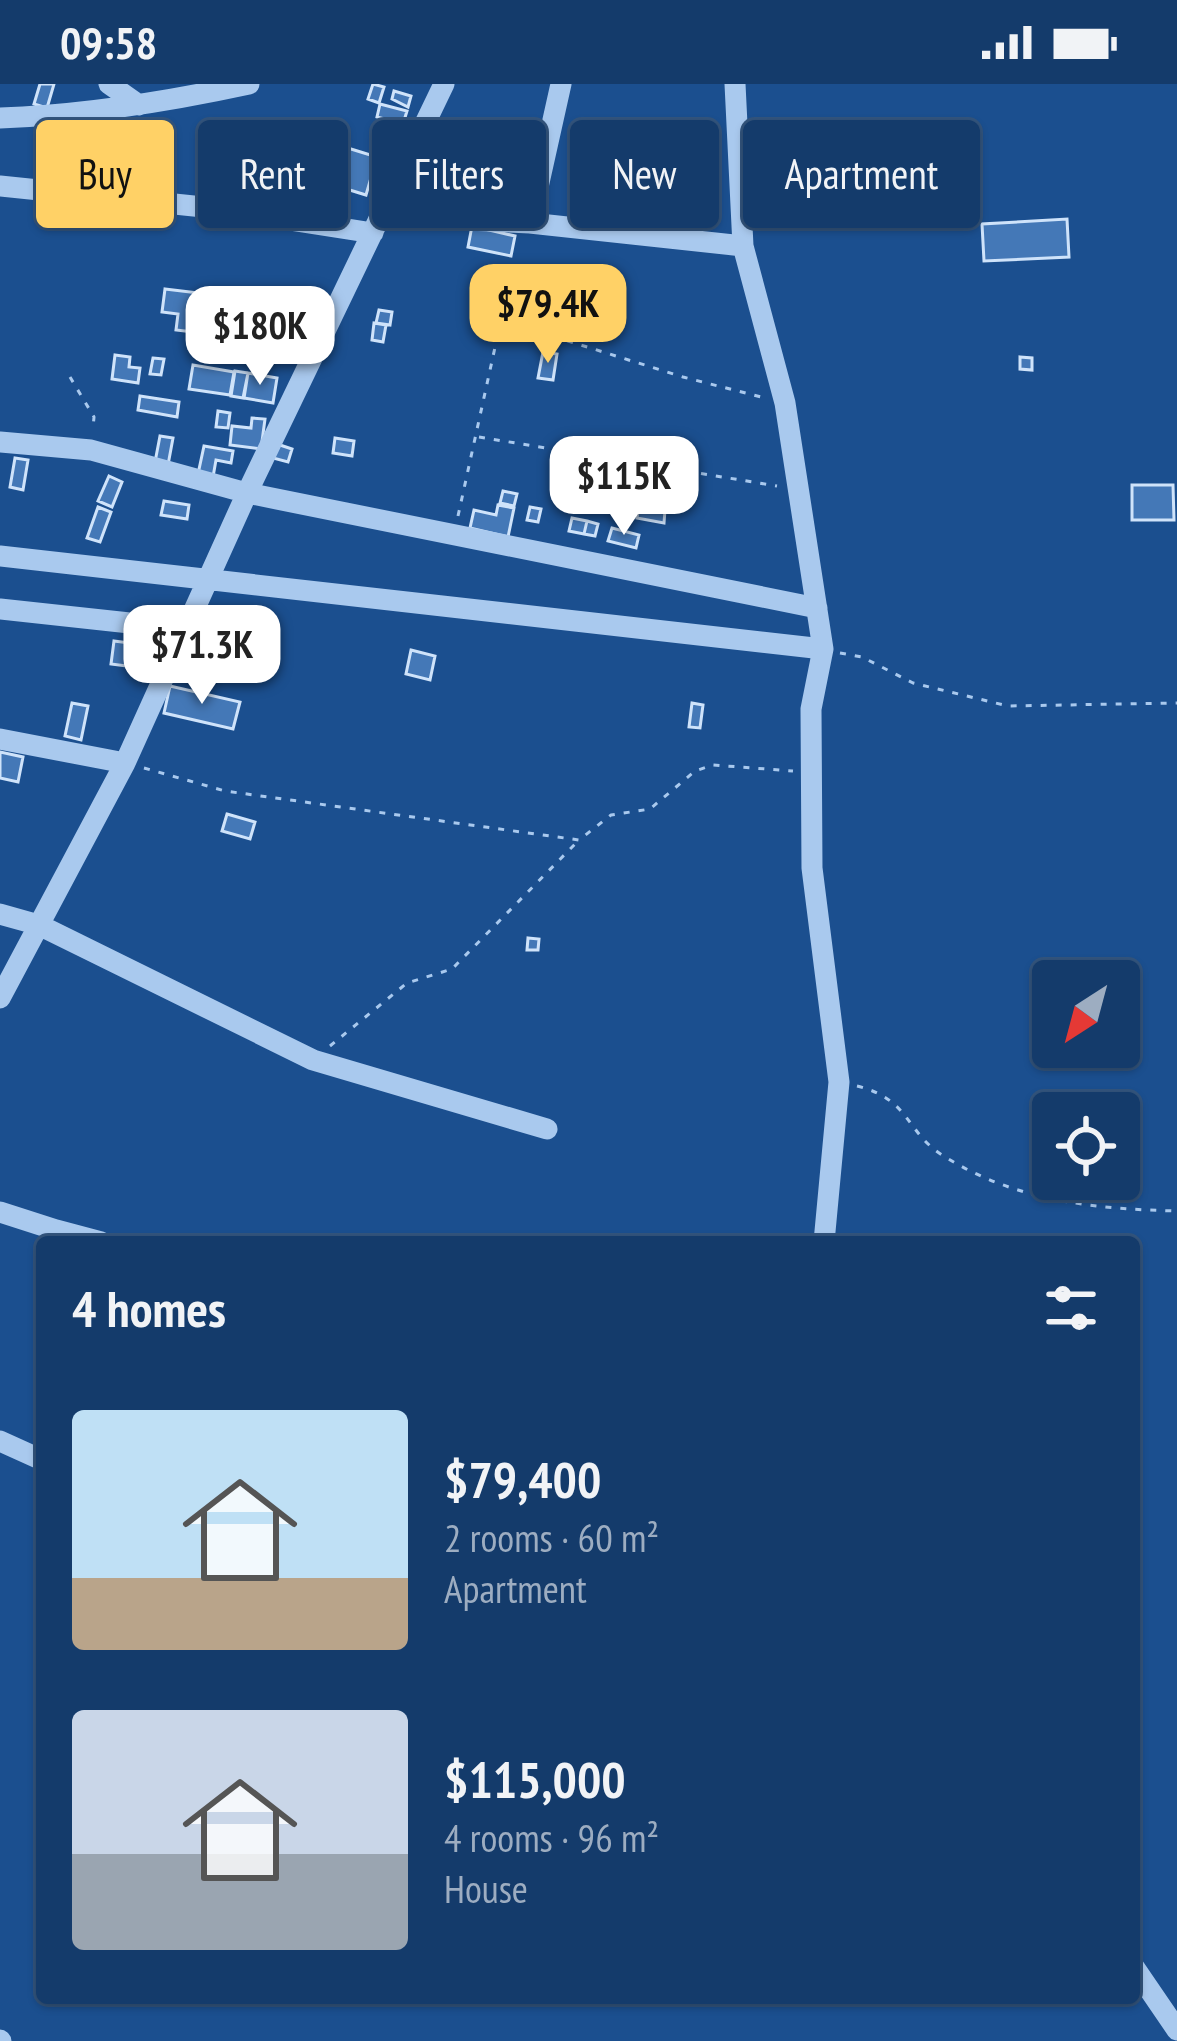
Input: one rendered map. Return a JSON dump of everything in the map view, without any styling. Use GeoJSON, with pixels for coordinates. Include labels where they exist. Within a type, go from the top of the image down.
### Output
{"type":"FeatureCollection","features":[{"type":"Feature","properties":{"kind":"street"},"geometry":{"type":"LineString","coordinates":[[110,84],[139,105]]}},
{"type":"Feature","properties":{"kind":"street"},"geometry":{"type":"LineString","coordinates":[[0,118],[65,116],[249,84]]}},
{"type":"Feature","properties":{"kind":"street"},"geometry":{"type":"LineString","coordinates":[[427,120],[444,84]]}},
{"type":"Feature","properties":{"kind":"street"},"geometry":{"type":"LineString","coordinates":[[546,151],[561,84]]}},
{"type":"Feature","properties":{"kind":"street"},"geometry":{"type":"LineString","coordinates":[[735,84],[743,246],[784,403],[823,649],[811,709],[812,868],[838,1082],[825,1236]]}},
{"type":"Feature","properties":{"kind":"street"},"geometry":{"type":"LineString","coordinates":[[0,186],[372,223]]}},
{"type":"Feature","properties":{"kind":"street"},"geometry":{"type":"LineString","coordinates":[[546,225],[743,246]]}},
{"type":"Feature","properties":{"kind":"street"},"geometry":{"type":"LineString","coordinates":[[0,998],[124,763],[247,493],[376,228]]}},
{"type":"Feature","properties":{"kind":"street"},"geometry":{"type":"LineString","coordinates":[[0,442],[91,450],[247,493],[817,608]]}},
{"type":"Feature","properties":{"kind":"street"},"geometry":{"type":"LineString","coordinates":[[0,556],[823,649]]}},
{"type":"Feature","properties":{"kind":"street"},"geometry":{"type":"LineString","coordinates":[[0,609],[185,629]]}},
{"type":"Feature","properties":{"kind":"street"},"geometry":{"type":"LineString","coordinates":[[0,740],[124,763]]}},
{"type":"Feature","properties":{"kind":"street"},"geometry":{"type":"LineString","coordinates":[[0,914],[39,925],[313,1060],[547,1129]]}},
{"type":"Feature","properties":{"kind":"street"},"geometry":{"type":"LineString","coordinates":[[0,1212],[59,1236]]}},
{"type":"Feature","properties":{"kind":"street"},"geometry":{"type":"LineString","coordinates":[[0,1442],[36,1457]]}},
{"type":"Feature","properties":{"kind":"street"},"geometry":{"type":"LineString","coordinates":[[1140,1976],[1177,2030]]}},
{"type":"Feature","properties":{"kind":"path"},"geometry":{"type":"LineString","coordinates":[[454,535],[502,320],[784,403]]}},
{"type":"Feature","properties":{"kind":"path"},"geometry":{"type":"LineString","coordinates":[[70,376],[94,417],[91,450]]}},
{"type":"Feature","properties":{"kind":"path"},"geometry":{"type":"LineString","coordinates":[[477,436],[797,490]]}},
{"type":"Feature","properties":{"kind":"path"},"geometry":{"type":"LineString","coordinates":[[823,649],[862,657],[913,683],[1008,706],[1177,703]]}},
{"type":"Feature","properties":{"kind":"path"},"geometry":{"type":"LineString","coordinates":[[124,763],[225,791],[579,840]]}},
{"type":"Feature","properties":{"kind":"path"},"geometry":{"type":"LineString","coordinates":[[313,1060],[407,983],[452,969],[579,840],[611,815],[650,809],[694,771],[713,765],[812,773]]}},
{"type":"Feature","properties":{"kind":"path"},"geometry":{"type":"LineString","coordinates":[[838,1082],[876,1091],[898,1104],[939,1154],[1022,1193],[1098,1209],[1177,1211]]}},
{"type":"Feature","properties":{"kind":"building"},"geometry":{"type":"Polygon","coordinates":[[[40,84],[54,84],[47,108],[34,104],[40,84]]]}},
{"type":"Feature","properties":{"kind":"building"},"geometry":{"type":"Polygon","coordinates":[[[373,84],[384,87],[379,103],[368,99],[373,84]]]}},
{"type":"Feature","properties":{"kind":"building"},"geometry":{"type":"Polygon","coordinates":[[[394,91],[411,96],[408,107],[392,99],[394,91]]]}},
{"type":"Feature","properties":{"kind":"building"},"geometry":{"type":"Polygon","coordinates":[[[380,104],[407,111],[404,120],[377,117],[380,104]]]}},
{"type":"Feature","properties":{"kind":"building"},"geometry":{"type":"Polygon","coordinates":[[[348,148],[372,155],[366,195],[348,189],[348,148]]]}},
{"type":"Feature","properties":{"kind":"building"},"geometry":{"type":"Polygon","coordinates":[[[1067,219],[1069,257],[984,261],[982,224],[1067,219]]]}},
{"type":"Feature","properties":{"kind":"building"},"geometry":{"type":"Polygon","coordinates":[[[472,228],[515,236],[511,256],[468,247],[472,228]]]}},
{"type":"Feature","properties":{"kind":"building"},"geometry":{"type":"Polygon","coordinates":[[[165,289],[207,294],[202,333],[176,330],[178,314],[162,312],[165,289]]]}},
{"type":"Feature","properties":{"kind":"building"},"geometry":{"type":"Polygon","coordinates":[[[379,310],[392,312],[390,325],[376,323],[379,310]]]}},
{"type":"Feature","properties":{"kind":"building"},"geometry":{"type":"Polygon","coordinates":[[[374,323],[386,325],[383,342],[372,340],[374,323]]]}},
{"type":"Feature","properties":{"kind":"building"},"geometry":{"type":"Polygon","coordinates":[[[543,352],[557,354],[553,380],[538,378],[543,352]]]}},
{"type":"Feature","properties":{"kind":"building"},"geometry":{"type":"Polygon","coordinates":[[[115,355],[130,357],[129,367],[140,368],[138,383],[112,379],[115,355]]]}},
{"type":"Feature","properties":{"kind":"building"},"geometry":{"type":"Polygon","coordinates":[[[1020,357],[1032,358],[1032,370],[1020,369],[1020,357]]]}},
{"type":"Feature","properties":{"kind":"building"},"geometry":{"type":"Polygon","coordinates":[[[153,358],[164,359],[161,375],[150,374],[153,358]]]}},
{"type":"Feature","properties":{"kind":"building"},"geometry":{"type":"Polygon","coordinates":[[[193,365],[234,372],[230,395],[189,389],[193,365]]]}},
{"type":"Feature","properties":{"kind":"building"},"geometry":{"type":"Polygon","coordinates":[[[235,371],[248,373],[243,398],[231,396],[235,371]]]}},
{"type":"Feature","properties":{"kind":"building"},"geometry":{"type":"Polygon","coordinates":[[[248,373],[277,378],[273,403],[244,398],[248,373]]]}},
{"type":"Feature","properties":{"kind":"building"},"geometry":{"type":"Polygon","coordinates":[[[140,396],[179,402],[177,417],[138,410],[140,396]]]}},
{"type":"Feature","properties":{"kind":"building"},"geometry":{"type":"Polygon","coordinates":[[[218,411],[230,413],[228,428],[216,427],[218,411]]]}},
{"type":"Feature","properties":{"kind":"building"},"geometry":{"type":"Polygon","coordinates":[[[252,418],[265,419],[261,449],[230,445],[232,426],[251,428],[252,418]]]}},
{"type":"Feature","properties":{"kind":"building"},"geometry":{"type":"Polygon","coordinates":[[[160,436],[173,438],[168,465],[155,462],[160,436]]]}},
{"type":"Feature","properties":{"kind":"building"},"geometry":{"type":"Polygon","coordinates":[[[335,438],[354,441],[352,456],[333,453],[335,438]]]}},
{"type":"Feature","properties":{"kind":"building"},"geometry":{"type":"Polygon","coordinates":[[[277,444],[292,449],[288,462],[273,458],[277,444]]]}},
{"type":"Feature","properties":{"kind":"building"},"geometry":{"type":"Polygon","coordinates":[[[204,446],[233,451],[231,463],[216,460],[213,477],[198,474],[204,446]]]}},
{"type":"Feature","properties":{"kind":"building"},"geometry":{"type":"Polygon","coordinates":[[[15,458],[28,460],[23,490],[10,487],[15,458]]]}},
{"type":"Feature","properties":{"kind":"building"},"geometry":{"type":"Polygon","coordinates":[[[109,476],[122,482],[112,507],[98,501],[109,476]]]}},
{"type":"Feature","properties":{"kind":"building"},"geometry":{"type":"Polygon","coordinates":[[[1132,485],[1173,485],[1174,520],[1132,520],[1132,485]]]}},
{"type":"Feature","properties":{"kind":"building"},"geometry":{"type":"Polygon","coordinates":[[[503,491],[517,494],[514,506],[500,503],[503,491]]]}},
{"type":"Feature","properties":{"kind":"building"},"geometry":{"type":"Polygon","coordinates":[[[164,501],[189,505],[187,519],[161,515],[164,501]]]}},
{"type":"Feature","properties":{"kind":"building"},"geometry":{"type":"Polygon","coordinates":[[[498,505],[514,508],[508,537],[470,528],[474,510],[496,515],[498,505]]]}},
{"type":"Feature","properties":{"kind":"building"},"geometry":{"type":"Polygon","coordinates":[[[639,505],[665,510],[664,523],[637,518],[639,505]]]}},
{"type":"Feature","properties":{"kind":"building"},"geometry":{"type":"Polygon","coordinates":[[[98,507],[111,512],[100,542],[87,538],[98,507]]]}},
{"type":"Feature","properties":{"kind":"building"},"geometry":{"type":"Polygon","coordinates":[[[530,507],[541,509],[538,522],[527,520],[530,507]]]}},
{"type":"Feature","properties":{"kind":"building"},"geometry":{"type":"Polygon","coordinates":[[[572,518],[587,521],[584,534],[569,531],[572,518]]]}},
{"type":"Feature","properties":{"kind":"building"},"geometry":{"type":"Polygon","coordinates":[[[587,521],[598,524],[595,536],[584,534],[587,521]]]}},
{"type":"Feature","properties":{"kind":"building"},"geometry":{"type":"Polygon","coordinates":[[[612,528],[639,535],[636,548],[608,541],[612,528]]]}},
{"type":"Feature","properties":{"kind":"building"},"geometry":{"type":"Polygon","coordinates":[[[114,641],[153,646],[150,669],[111,664],[114,641]]]}},
{"type":"Feature","properties":{"kind":"building"},"geometry":{"type":"Polygon","coordinates":[[[411,650],[435,656],[430,680],[406,674],[411,650]]]}},
{"type":"Feature","properties":{"kind":"building"},"geometry":{"type":"Polygon","coordinates":[[[170,686],[240,702],[233,729],[164,713],[170,686]]]}},
{"type":"Feature","properties":{"kind":"building"},"geometry":{"type":"Polygon","coordinates":[[[72,703],[88,706],[81,740],[65,736],[72,703]]]}},
{"type":"Feature","properties":{"kind":"building"},"geometry":{"type":"Polygon","coordinates":[[[692,703],[703,705],[700,728],[689,727],[692,703]]]}},
{"type":"Feature","properties":{"kind":"building"},"geometry":{"type":"Polygon","coordinates":[[[0,752],[23,757],[18,782],[0,778],[0,752]]]}},
{"type":"Feature","properties":{"kind":"building"},"geometry":{"type":"Polygon","coordinates":[[[227,814],[255,822],[250,839],[222,831],[227,814]]]}},
{"type":"Feature","properties":{"kind":"building"},"geometry":{"type":"Polygon","coordinates":[[[528,938],[539,939],[538,950],[527,950],[528,938]]]}}]}
